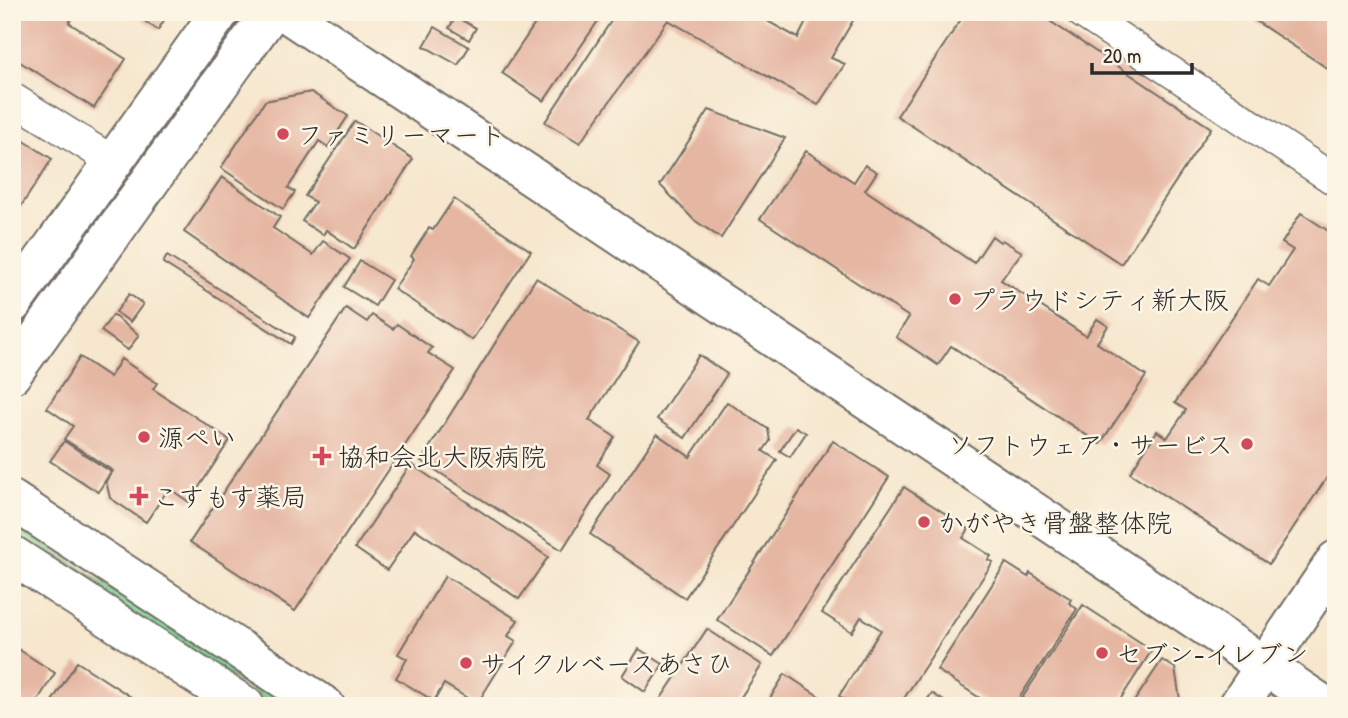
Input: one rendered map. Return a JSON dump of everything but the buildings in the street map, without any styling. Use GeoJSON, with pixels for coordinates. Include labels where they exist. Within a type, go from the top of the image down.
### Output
{"type":"FeatureCollection","features":[{"type":"Feature","properties":{"kind":"street"},"geometry":{"type":"LineString","coordinates":[[12,304],[220,12]]}},
{"type":"Feature","properties":{"kind":"street"},"geometry":{"type":"LineString","coordinates":[[12,374],[271,12]]}},
{"type":"Feature","properties":{"kind":"street"},"geometry":{"type":"LineString","coordinates":[[285,12],[1325,706]]}},
{"type":"Feature","properties":{"kind":"street"},"geometry":{"type":"LineString","coordinates":[[1081,12],[1336,181]]}},
{"type":"Feature","properties":{"kind":"street"},"geometry":{"type":"LineString","coordinates":[[12,98],[114,162]]}},
{"type":"Feature","properties":{"kind":"street"},"geometry":{"type":"LineString","coordinates":[[12,500],[325,706]]}},
{"type":"Feature","properties":{"kind":"street"},"geometry":{"type":"LineString","coordinates":[[12,555],[245,706]]}},
{"type":"Feature","properties":{"kind":"street"},"geometry":{"type":"LineString","coordinates":[[1238,706],[1336,561]]}},
{"type":"Feature","properties":{"kind":"green space"},"geometry":{"type":"Polygon","coordinates":[[[220,46],[223,50],[12,338],[12,328],[216,47],[220,46]]]}},
{"type":"Feature","properties":{"kind":"green space"},"geometry":{"type":"Polygon","coordinates":[[[12,525],[291,706],[275,706],[12,535],[12,525]]]}},
{"type":"Feature","properties":{"kind":"place","name":"ファミリーマート"},"geometry":{"type":"Point","coordinates":[283,134]}},
{"type":"Feature","properties":{"kind":"place","name":"プラウドシティ新大阪"},"geometry":{"type":"Point","coordinates":[955,299]}},
{"type":"Feature","properties":{"kind":"place","name":"源ぺい"},"geometry":{"type":"Point","coordinates":[144,437]}},
{"type":"Feature","properties":{"kind":"place","name":"ソフトウェア・サービス"},"geometry":{"type":"Point","coordinates":[1247,444]}},
{"type":"Feature","properties":{"kind":"place","name":"協和会北大阪病院"},"geometry":{"type":"Point","coordinates":[322,456]}},
{"type":"Feature","properties":{"kind":"place","name":"こすもす薬局"},"geometry":{"type":"Point","coordinates":[139,496]}},
{"type":"Feature","properties":{"kind":"place","name":"かがやき骨盤整体院"},"geometry":{"type":"Point","coordinates":[924,522]}},
{"type":"Feature","properties":{"kind":"place","name":"セブン-イレブン"},"geometry":{"type":"Point","coordinates":[1102,653]}},
{"type":"Feature","properties":{"kind":"place","name":"サイクルベースあさひ"},"geometry":{"type":"Point","coordinates":[466,663]}}]}
